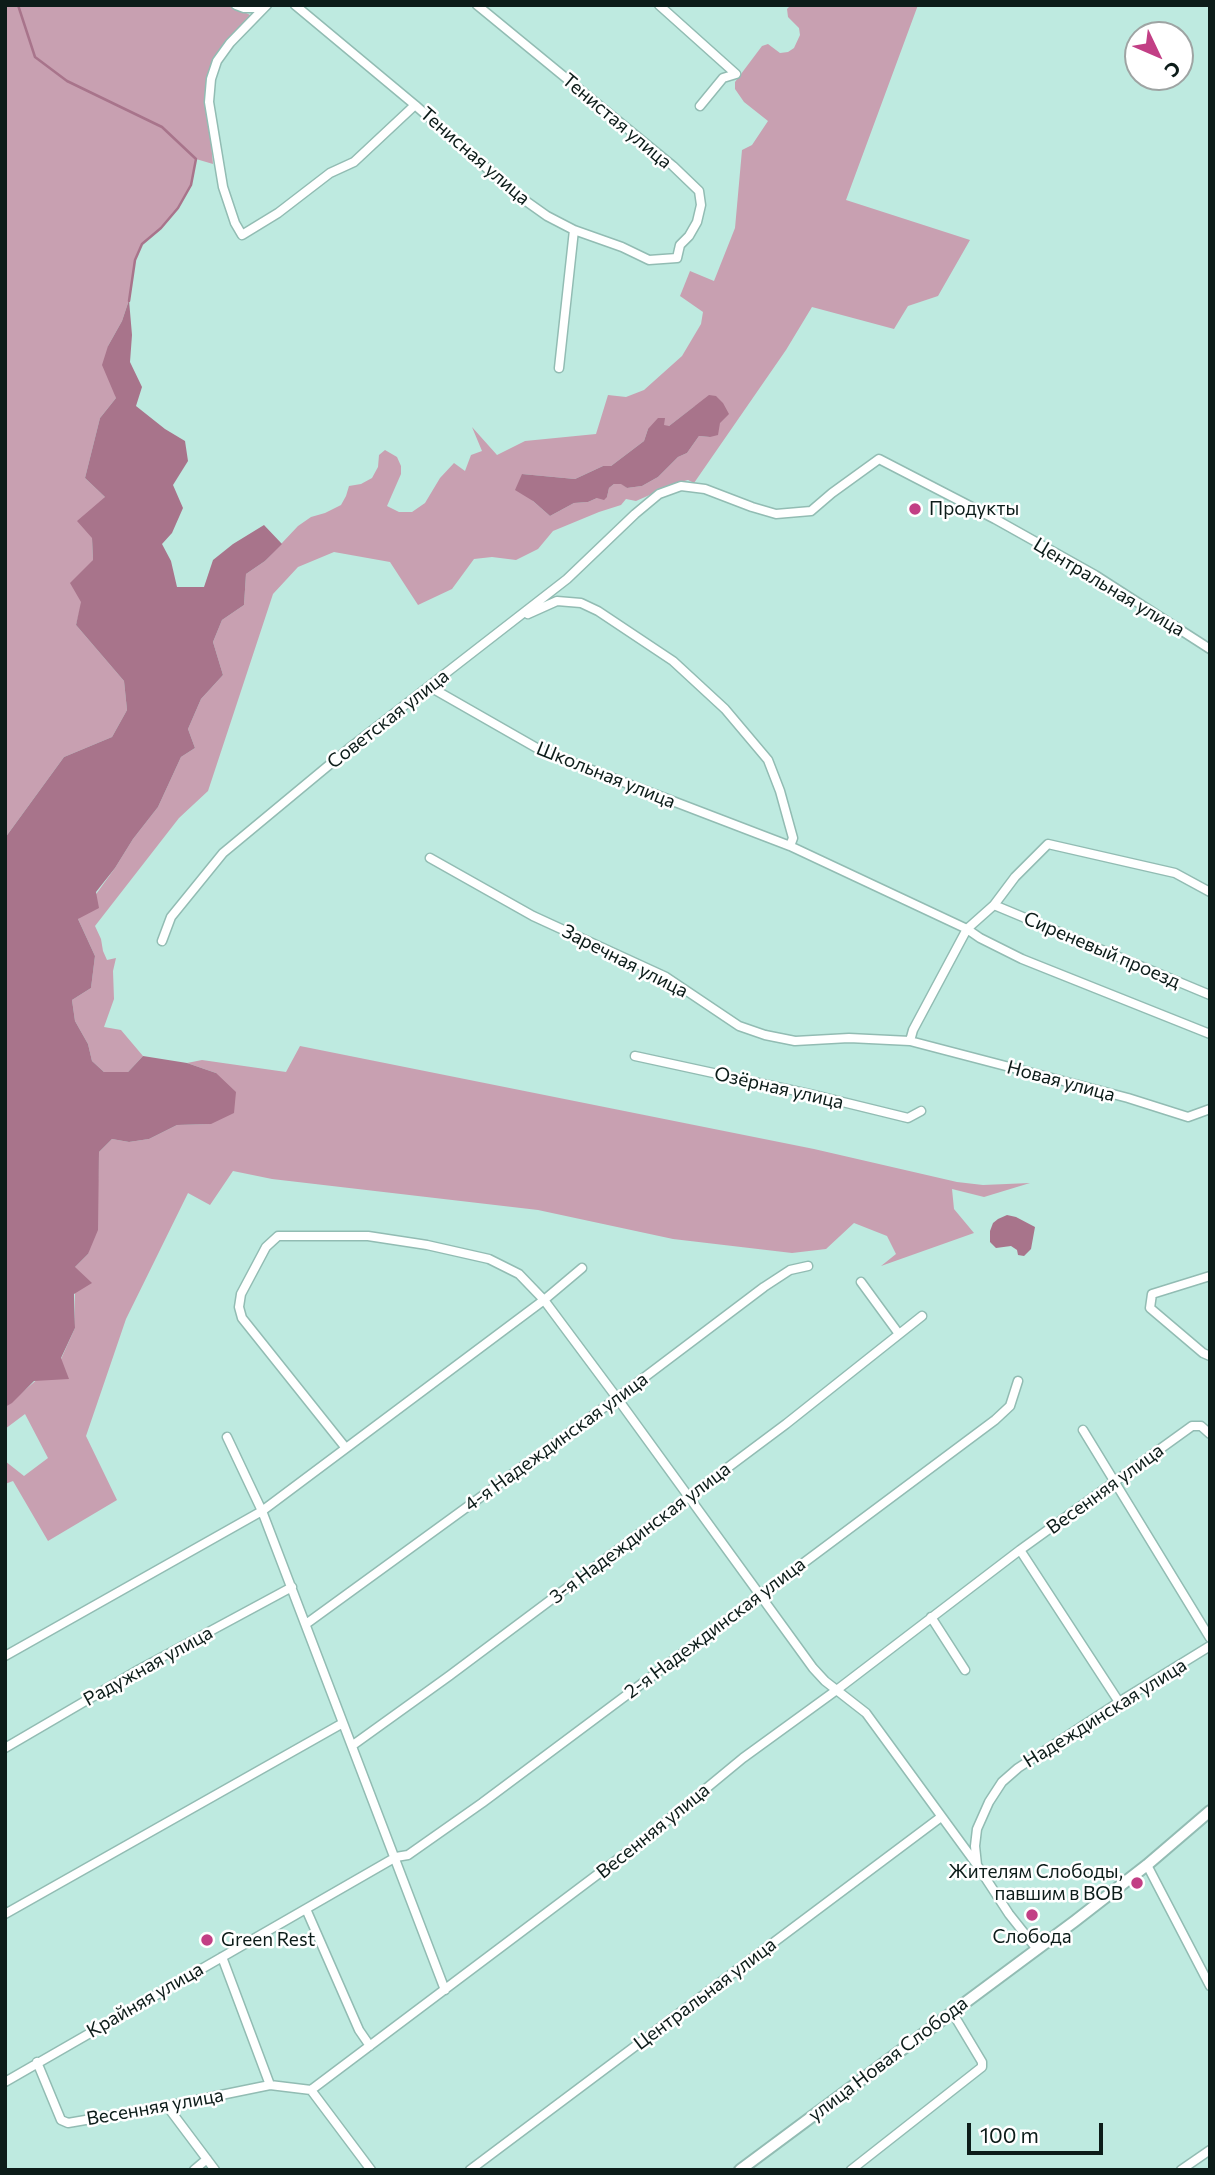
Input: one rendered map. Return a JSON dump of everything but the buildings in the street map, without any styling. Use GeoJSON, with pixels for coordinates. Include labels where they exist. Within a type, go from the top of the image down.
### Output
{"type":"FeatureCollection","features":[{"type":"Feature","properties":{"kind":"street"},"geometry":{"type":"LineString","coordinates":[[236,5],[244,8],[261,5]]}},
{"type":"Feature","properties":{"kind":"street"},"geometry":{"type":"LineString","coordinates":[[267,5],[230,43],[217,61],[211,79],[209,102],[223,187],[242,235],[278,213],[330,173],[354,162],[415,105]]}},
{"type":"Feature","properties":{"kind":"street","name":"Тенисная улица"},"geometry":{"type":"LineString","coordinates":[[295,5],[516,194],[547,216],[574,230],[649,260],[677,258]]}},
{"type":"Feature","properties":{"kind":"street","name":"Тенистая улица"},"geometry":{"type":"LineString","coordinates":[[477,5],[673,166],[699,191],[701,205],[697,222],[680,245],[677,258]]}},
{"type":"Feature","properties":{"kind":"street"},"geometry":{"type":"LineString","coordinates":[[659,5],[736,74],[723,78],[700,106]]}},
{"type":"Feature","properties":{"kind":"street"},"geometry":{"type":"LineString","coordinates":[[559,368],[574,230]]}},
{"type":"Feature","properties":{"kind":"street","name":"Центральная улица"},"geometry":{"type":"LineString","coordinates":[[635,514],[659,494],[681,486],[705,489],[776,514],[811,511],[879,459],[1095,575],[1210,649]]}},
{"type":"Feature","properties":{"kind":"street","name":"Советская улица"},"geometry":{"type":"LineString","coordinates":[[162,941],[171,917],[223,853],[352,746],[567,579],[635,514]]}},
{"type":"Feature","properties":{"kind":"street"},"geometry":{"type":"LineString","coordinates":[[497,632],[557,601],[581,603],[598,611],[673,661],[725,709],[768,760],[793,838],[790,846]]}},
{"type":"Feature","properties":{"kind":"street","name":"Школьная улица"},"geometry":{"type":"LineString","coordinates":[[430,687],[541,751],[790,846],[967,929],[979,938],[1022,959],[1210,1034]]}},
{"type":"Feature","properties":{"kind":"street"},"geometry":{"type":"LineString","coordinates":[[910,1041],[967,929],[994,905],[1015,877],[1048,844],[1175,873],[1210,892]]}},
{"type":"Feature","properties":{"kind":"street","name":"Заречная улица"},"geometry":{"type":"LineString","coordinates":[[430,858],[533,916],[666,977],[739,1026],[795,1041],[849,1038],[910,1041]]}},
{"type":"Feature","properties":{"kind":"street","name":"Сиреневый проезд"},"geometry":{"type":"LineString","coordinates":[[994,905],[1210,995]]}},
{"type":"Feature","properties":{"kind":"street","name":"Новая улица"},"geometry":{"type":"LineString","coordinates":[[910,1041],[1128,1098],[1188,1117],[1210,1109]]}},
{"type":"Feature","properties":{"kind":"street","name":"Озёрная улица"},"geometry":{"type":"LineString","coordinates":[[635,1056],[908,1118],[921,1111]]}},
{"type":"Feature","properties":{"kind":"street"},"geometry":{"type":"LineString","coordinates":[[345,1447],[242,1318],[239,1307],[241,1294],[266,1247],[278,1237],[368,1236],[427,1245],[489,1259],[519,1274],[544,1300],[813,1668],[825,1681],[866,1713],[1036,1948]]}},
{"type":"Feature","properties":{"kind":"street","name":"4-я Надеждинская улица"},"geometry":{"type":"LineString","coordinates":[[306,1624],[617,1398],[764,1287],[790,1270],[808,1266]]}},
{"type":"Feature","properties":{"kind":"street"},"geometry":{"type":"LineString","coordinates":[[5,1656],[262,1511],[544,1300],[582,1268]]}},
{"type":"Feature","properties":{"kind":"street"},"geometry":{"type":"LineString","coordinates":[[1210,1276],[1152,1294],[1150,1308],[1210,1356]]}},
{"type":"Feature","properties":{"kind":"street"},"geometry":{"type":"LineString","coordinates":[[861,1282],[899,1334]]}},
{"type":"Feature","properties":{"kind":"street","name":"3-я Надеждинская улица"},"geometry":{"type":"LineString","coordinates":[[353,1745],[786,1424],[922,1316]]}},
{"type":"Feature","properties":{"kind":"street","name":"2-я Надеждинская улица"},"geometry":{"type":"LineString","coordinates":[[396,1857],[408,1855],[471,1811],[995,1420],[1010,1406],[1018,1381]]}},
{"type":"Feature","properties":{"kind":"street","name":"Весенняя улица"},"geometry":{"type":"LineString","coordinates":[[37,2062],[61,2120],[68,2123],[270,2085],[311,2090],[646,1838],[743,1758],[1020,1550],[1192,1426],[1201,1426],[1210,1434]]}},
{"type":"Feature","properties":{"kind":"street"},"geometry":{"type":"LineString","coordinates":[[1083,1430],[1210,1638]]}},
{"type":"Feature","properties":{"kind":"street"},"geometry":{"type":"LineString","coordinates":[[227,1437],[262,1511],[292,1587],[445,1990]]}},
{"type":"Feature","properties":{"kind":"street"},"geometry":{"type":"LineString","coordinates":[[1020,1550],[1119,1702]]}},
{"type":"Feature","properties":{"kind":"street","name":"Радужная улица"},"geometry":{"type":"LineString","coordinates":[[5,1748],[139,1669],[292,1587]]}},
{"type":"Feature","properties":{"kind":"street"},"geometry":{"type":"LineString","coordinates":[[931,1617],[965,1670]]}},
{"type":"Feature","properties":{"kind":"street","name":"Надеждинская улица"},"geometry":{"type":"LineString","coordinates":[[977,1865],[977,1829],[1002,1782],[1018,1768],[1210,1646]]}},
{"type":"Feature","properties":{"kind":"street"},"geometry":{"type":"LineString","coordinates":[[5,1914],[343,1723]]}},
{"type":"Feature","properties":{"kind":"street"},"geometry":{"type":"LineString","coordinates":[[1210,1811],[1147,1865],[1210,1986]]}},
{"type":"Feature","properties":{"kind":"street","name":"Центральная улица"},"geometry":{"type":"LineString","coordinates":[[470,2170],[941,1818]]}},
{"type":"Feature","properties":{"kind":"street","name":"Крайняя улица"},"geometry":{"type":"LineString","coordinates":[[5,2082],[396,1857]]}},
{"type":"Feature","properties":{"kind":"street","name":"улица Новая Слобода"},"geometry":{"type":"LineString","coordinates":[[740,2170],[1147,1865]]}},
{"type":"Feature","properties":{"kind":"street"},"geometry":{"type":"LineString","coordinates":[[306,1909],[359,2029],[370,2046]]}},
{"type":"Feature","properties":{"kind":"street"},"geometry":{"type":"LineString","coordinates":[[222,1957],[270,2085]]}},
{"type":"Feature","properties":{"kind":"street"},"geometry":{"type":"LineString","coordinates":[[851,2170],[982,2067],[951,2012]]}},
{"type":"Feature","properties":{"kind":"street"},"geometry":{"type":"LineString","coordinates":[[311,2090],[371,2170]]}},
{"type":"Feature","properties":{"kind":"street"},"geometry":{"type":"LineString","coordinates":[[167,2106],[215,2170]]}},
{"type":"Feature","properties":{"kind":"street"},"geometry":{"type":"LineString","coordinates":[[1181,2170],[1210,2150]]}},
{"type":"Feature","properties":{"kind":"street"},"geometry":{"type":"LineString","coordinates":[[194,2170],[207,2160]]}},
{"type":"Feature","properties":{"kind":"shaded area"},"geometry":{"type":"Polygon","coordinates":[[[5,5],[231,5],[250,15],[224,43],[212,65],[206,90],[213,164],[196,159],[191,185],[178,208],[161,228],[142,244],[135,260],[129,300],[122,321],[108,346],[116,398],[100,418],[85,478],[105,497],[92,538],[93,560],[76,625],[124,681],[127,710],[112,737],[64,757],[5,838],[5,5]]]}},
{"type":"Feature","properties":{"kind":"shaded area"},"geometry":{"type":"Polygon","coordinates":[[[791,5],[918,5],[846,200],[970,240],[938,296],[908,306],[894,329],[812,307],[786,350],[694,483],[688,480],[636,501],[626,499],[621,505],[553,531],[538,549],[516,560],[492,557],[474,559],[452,589],[418,605],[390,562],[334,552],[298,567],[273,594],[208,791],[179,818],[95,926],[107,960],[116,958],[113,971],[114,999],[104,1027],[121,1030],[143,1056],[128,1072],[104,1072],[92,1061],[88,1044],[75,1021],[72,1000],[91,988],[95,956],[78,919],[158,807],[181,757],[195,748],[188,729],[201,699],[223,675],[213,642],[222,620],[244,605],[246,574],[265,561],[298,526],[311,517],[341,505],[349,486],[372,478],[378,467],[379,455],[385,450],[397,457],[401,466],[401,474],[387,506],[399,512],[412,512],[425,503],[440,478],[454,463],[465,471],[471,455],[482,451],[472,427],[497,455],[525,441],[596,434],[608,395],[626,397],[644,390],[682,356],[701,324],[703,312],[680,296],[690,271],[714,281],[735,228],[742,150],[752,145],[768,121],[744,102],[735,89],[735,82],[762,46],[768,44],[780,53],[794,48],[800,35],[799,28],[788,17],[787,9],[791,5]],[[695,406],[669,426],[648,429],[644,441],[611,466],[603,466],[575,479],[522,474],[533,501],[550,516],[574,503],[607,497],[609,488],[614,484],[622,484],[627,488],[642,486],[658,477],[678,457],[687,453],[699,436],[710,437],[695,406]]]}},
{"type":"Feature","properties":{"kind":"shaded area"},"geometry":{"type":"Polygon","coordinates":[[[129,300],[132,335],[130,362],[142,387],[136,406],[185,441],[188,461],[173,485],[183,508],[172,533],[162,544],[171,561],[177,587],[204,587],[213,560],[264,525],[282,544],[265,561],[246,574],[244,605],[222,620],[213,642],[223,675],[201,699],[188,729],[195,748],[181,757],[158,807],[96,892],[99,908],[78,919],[95,956],[91,988],[72,1000],[75,1021],[88,1044],[92,1061],[104,1072],[128,1072],[143,1056],[187,1063],[216,1073],[236,1092],[234,1113],[211,1124],[177,1125],[149,1139],[129,1142],[112,1139],[99,1152],[98,1230],[88,1254],[75,1267],[92,1283],[74,1294],[75,1328],[61,1358],[69,1379],[34,1381],[5,1407],[5,838],[64,757],[112,737],[127,710],[124,681],[76,625],[81,602],[70,583],[93,560],[92,538],[77,521],[105,497],[85,478],[100,418],[116,398],[102,365],[129,300]]]}},
{"type":"Feature","properties":{"kind":"shaded area"},"geometry":{"type":"Polygon","coordinates":[[[709,395],[716,396],[729,414],[720,423],[718,435],[699,436],[687,453],[678,457],[658,477],[642,486],[627,488],[614,484],[609,488],[604,500],[597,498],[574,503],[550,516],[515,490],[522,474],[575,479],[603,466],[611,466],[644,441],[648,429],[658,418],[665,418],[664,425],[669,426],[709,395]]]}},
{"type":"Feature","properties":{"kind":"shaded area"},"geometry":{"type":"Polygon","coordinates":[[[300,1046],[814,1149],[957,1182],[983,1185],[1030,1183],[984,1197],[952,1189],[954,1209],[974,1233],[881,1266],[896,1254],[887,1236],[854,1223],[826,1249],[792,1253],[673,1239],[538,1210],[272,1179],[233,1171],[210,1205],[188,1193],[126,1319],[86,1436],[117,1500],[48,1541],[13,1481],[5,1484],[5,1461],[24,1476],[48,1458],[25,1414],[5,1429],[5,1407],[61,1359],[75,1328],[75,1267],[88,1254],[98,1182],[99,1152],[112,1139],[129,1142],[149,1139],[177,1125],[210,1124],[216,1073],[187,1063],[202,1060],[286,1072],[300,1046]]]}},
{"type":"Feature","properties":{"kind":"shaded area"},"geometry":{"type":"Polygon","coordinates":[[[1007,1215],[1035,1227],[1031,1249],[1024,1256],[1018,1255],[1017,1250],[1011,1246],[996,1248],[990,1242],[993,1223],[1007,1215]]]}},
{"type":"Feature","properties":{"kind":"waterway"},"geometry":{"type":"LineString","coordinates":[[18,5],[35,57],[67,81],[162,127],[196,159],[191,185],[178,208],[161,228],[142,244],[135,260],[129,301]]}},
{"type":"Feature","properties":{"kind":"place","name":"Продукты"},"geometry":{"type":"Point","coordinates":[915,509]}},
{"type":"Feature","properties":{"kind":"place","name":"Жителям Слободы, павшим в ВОВ"},"geometry":{"type":"Point","coordinates":[1137,1883]}},
{"type":"Feature","properties":{"kind":"place","name":"Слобода"},"geometry":{"type":"Point","coordinates":[1032,1915]}},
{"type":"Feature","properties":{"kind":"place","name":"Green Rest"},"geometry":{"type":"Point","coordinates":[207,1940]}}]}
